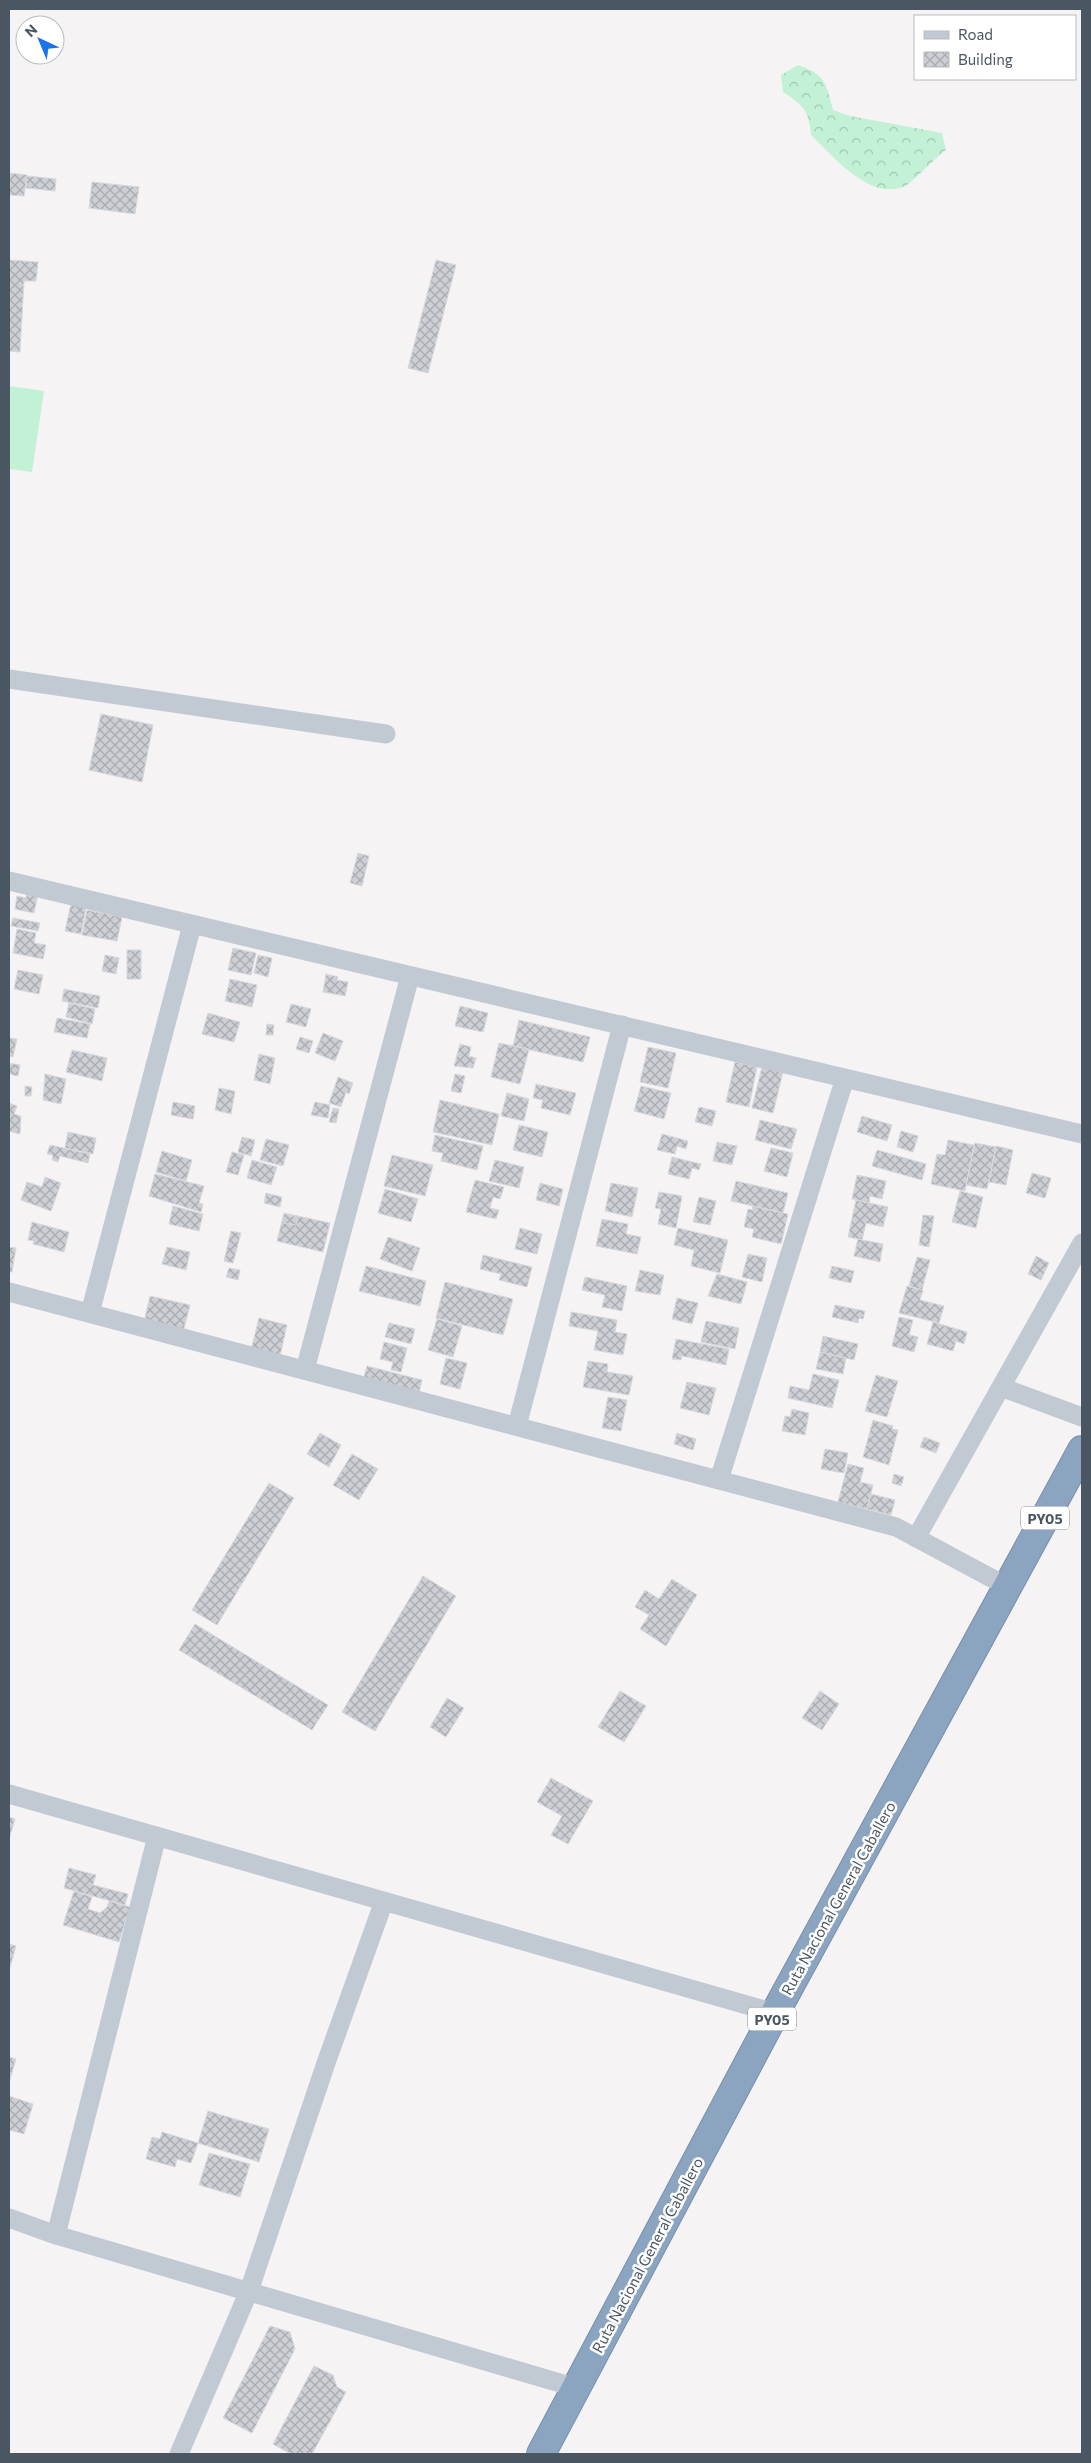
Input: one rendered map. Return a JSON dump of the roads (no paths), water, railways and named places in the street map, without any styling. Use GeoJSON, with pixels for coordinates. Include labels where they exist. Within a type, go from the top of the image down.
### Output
{"type":"FeatureCollection","features":[{"type":"Feature","properties":{"kind":"highway","name":"Ruta Nacional General Caballero"},"geometry":{"type":"LineString","coordinates":[[541,2454],[775,2013],[1082,1450]]}},
{"type":"Feature","properties":{"kind":"street"},"geometry":{"type":"LineString","coordinates":[[9,679],[386,734]]}},
{"type":"Feature","properties":{"kind":"street"},"geometry":{"type":"LineString","coordinates":[[9,882],[1082,1134]]}},
{"type":"Feature","properties":{"kind":"street"},"geometry":{"type":"LineString","coordinates":[[90,1313],[192,925]]}},
{"type":"Feature","properties":{"kind":"street"},"geometry":{"type":"LineString","coordinates":[[305,1370],[410,976]]}},
{"type":"Feature","properties":{"kind":"street"},"geometry":{"type":"LineString","coordinates":[[516,1426],[622,1026]]}},
{"type":"Feature","properties":{"kind":"street"},"geometry":{"type":"LineString","coordinates":[[719,1480],[845,1078]]}},
{"type":"Feature","properties":{"kind":"street"},"geometry":{"type":"LineString","coordinates":[[916,1538],[1082,1243]]}},
{"type":"Feature","properties":{"kind":"street"},"geometry":{"type":"LineString","coordinates":[[9,1292],[896,1526],[1008,1587]]}},
{"type":"Feature","properties":{"kind":"street"},"geometry":{"type":"LineString","coordinates":[[1001,1387],[1082,1417]]}},
{"type":"Feature","properties":{"kind":"street"},"geometry":{"type":"LineString","coordinates":[[9,1794],[775,2013]]}},
{"type":"Feature","properties":{"kind":"street"},"geometry":{"type":"LineString","coordinates":[[56,2235],[157,1836]]}},
{"type":"Feature","properties":{"kind":"street"},"geometry":{"type":"LineString","coordinates":[[179,2454],[249,2292],[326,2063],[384,1901]]}},
{"type":"Feature","properties":{"kind":"street"},"geometry":{"type":"LineString","coordinates":[[9,2218],[56,2235],[577,2388]]}}]}
